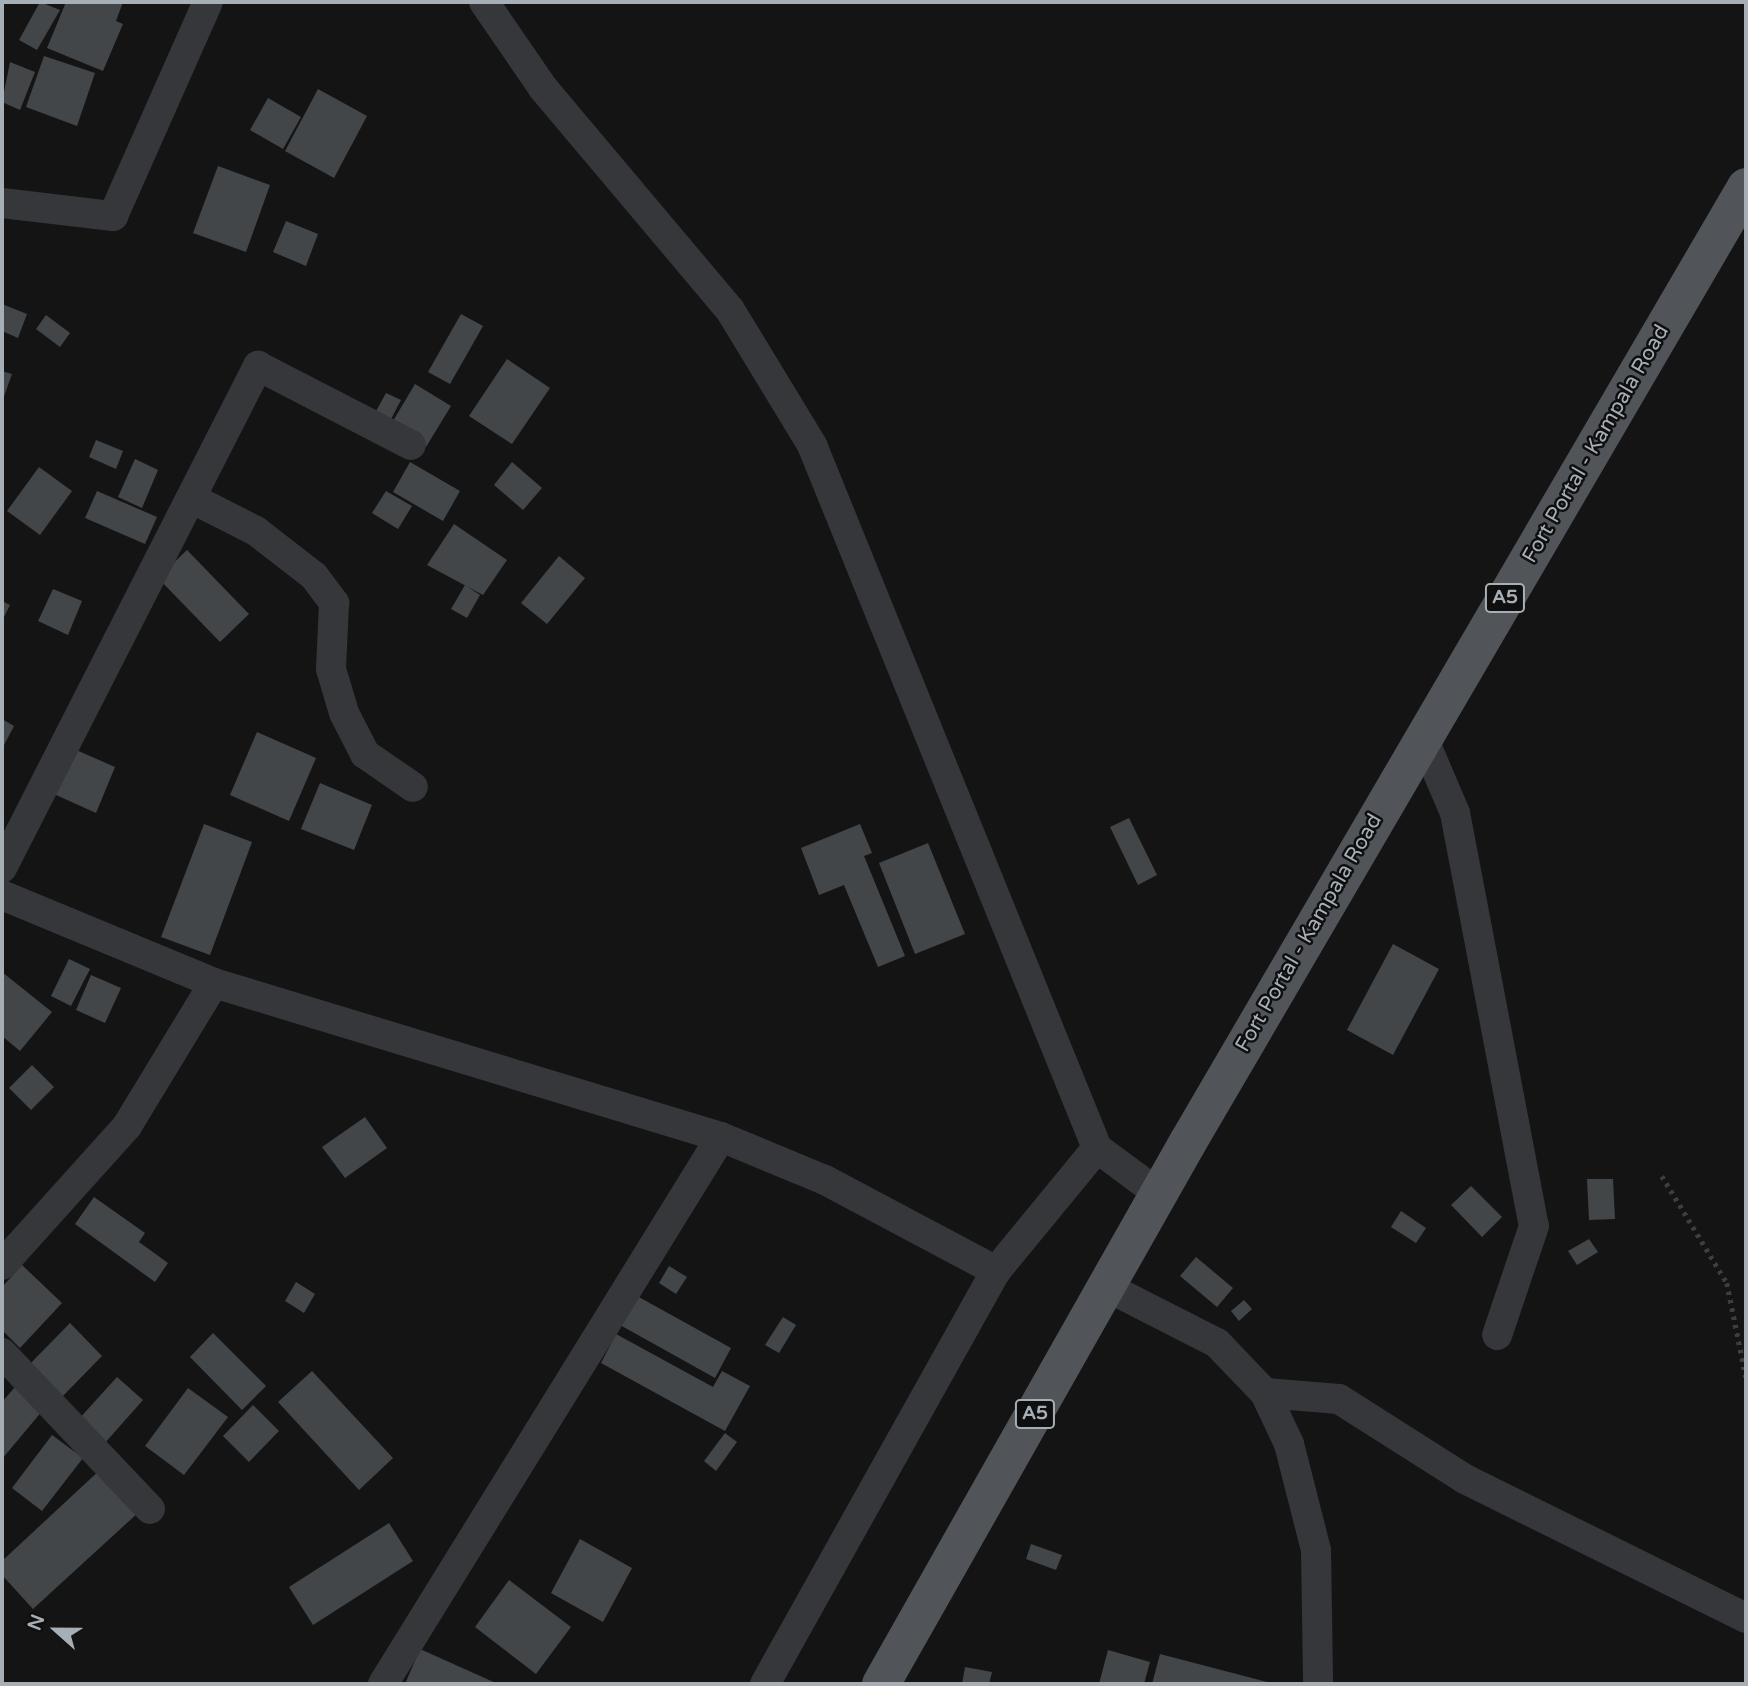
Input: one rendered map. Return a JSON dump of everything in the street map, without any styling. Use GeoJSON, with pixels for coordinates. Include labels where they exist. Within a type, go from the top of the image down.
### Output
{"type":"FeatureCollection","features":[{"type":"Feature","properties":{"kind":"main road","name":"Fort Portal - Kampala Road"},"geometry":{"type":"LineString","coordinates":[[881,1684],[1188,1142],[1746,187]]}},
{"type":"Feature","properties":{"kind":"street"},"geometry":{"type":"LineString","coordinates":[[2,204],[113,216],[208,2]]}},
{"type":"Feature","properties":{"kind":"street"},"geometry":{"type":"LineString","coordinates":[[484,2],[543,88],[730,310],[812,445],[1097,1148],[1159,1194]]}},
{"type":"Feature","properties":{"kind":"street"},"geometry":{"type":"LineString","coordinates":[[2,867],[258,366],[411,445]]}},
{"type":"Feature","properties":{"kind":"street"},"geometry":{"type":"LineString","coordinates":[[191,498],[257,531],[314,576],[334,603],[331,669],[344,713],[365,754],[413,787]]}},
{"type":"Feature","properties":{"kind":"street"},"geometry":{"type":"LineString","coordinates":[[1423,738],[1455,813],[1534,1226],[1497,1335]]}},
{"type":"Feature","properties":{"kind":"street"},"geometry":{"type":"LineString","coordinates":[[2,895],[115,947],[214,983],[721,1138],[825,1180],[996,1271]]}},
{"type":"Feature","properties":{"kind":"street"},"geometry":{"type":"LineString","coordinates":[[2,1265],[127,1126],[214,983]]}},
{"type":"Feature","properties":{"kind":"street"},"geometry":{"type":"LineString","coordinates":[[383,1684],[721,1138]]}},
{"type":"Feature","properties":{"kind":"street"},"geometry":{"type":"LineString","coordinates":[[765,1684],[996,1271],[1097,1148]]}},
{"type":"Feature","properties":{"kind":"street"},"geometry":{"type":"LineString","coordinates":[[1107,1287],[1217,1343],[1265,1393],[1289,1444],[1316,1550],[1318,1684]]}},
{"type":"Feature","properties":{"kind":"street"},"geometry":{"type":"LineString","coordinates":[[2,1353],[150,1509]]}},
{"type":"Feature","properties":{"kind":"street"},"geometry":{"type":"LineString","coordinates":[[1265,1393],[1339,1399],[1465,1479],[1746,1618]]}},
{"type":"Feature","properties":{"kind":"path"},"geometry":{"type":"LineString","coordinates":[[1662,1176],[1727,1283],[1746,1377]]}},
{"type":"Feature","properties":{"kind":"building"},"geometry":{"type":"Polygon","coordinates":[[[40,2],[60,10],[37,50],[19,40],[40,2]]]}},
{"type":"Feature","properties":{"kind":"building"},"geometry":{"type":"Polygon","coordinates":[[[66,2],[123,2],[116,21],[123,24],[103,71],[47,48],[66,2]]]}},
{"type":"Feature","properties":{"kind":"building"},"geometry":{"type":"Polygon","coordinates":[[[44,56],[95,73],[77,126],[26,107],[44,56]]]}},
{"type":"Feature","properties":{"kind":"building"},"geometry":{"type":"Polygon","coordinates":[[[10,62],[35,72],[20,110],[2,102],[10,62]]]}},
{"type":"Feature","properties":{"kind":"building"},"geometry":{"type":"Polygon","coordinates":[[[318,89],[367,116],[334,178],[285,151],[318,89]]]}},
{"type":"Feature","properties":{"kind":"building"},"geometry":{"type":"Polygon","coordinates":[[[268,98],[301,117],[283,149],[250,130],[268,98]]]}},
{"type":"Feature","properties":{"kind":"building"},"geometry":{"type":"Polygon","coordinates":[[[218,166],[270,185],[246,252],[193,233],[218,166]]]}},
{"type":"Feature","properties":{"kind":"building"},"geometry":{"type":"Polygon","coordinates":[[[286,221],[318,234],[306,266],[273,252],[286,221]]]}},
{"type":"Feature","properties":{"kind":"building"},"geometry":{"type":"Polygon","coordinates":[[[2,304],[27,314],[18,338],[2,331],[2,304]]]}},
{"type":"Feature","properties":{"kind":"building"},"geometry":{"type":"Polygon","coordinates":[[[461,314],[483,326],[450,384],[428,372],[461,314]]]}},
{"type":"Feature","properties":{"kind":"building"},"geometry":{"type":"Polygon","coordinates":[[[46,315],[70,333],[60,347],[36,329],[46,315]]]}},
{"type":"Feature","properties":{"kind":"building"},"geometry":{"type":"Polygon","coordinates":[[[507,359],[550,388],[512,444],[469,416],[507,359]]]}},
{"type":"Feature","properties":{"kind":"building"},"geometry":{"type":"Polygon","coordinates":[[[2,371],[12,374],[2,402],[2,371]]]}},
{"type":"Feature","properties":{"kind":"building"},"geometry":{"type":"Polygon","coordinates":[[[415,384],[451,406],[426,447],[390,426],[415,384]]]}},
{"type":"Feature","properties":{"kind":"building"},"geometry":{"type":"Polygon","coordinates":[[[386,393],[401,400],[390,421],[375,413],[386,393]]]}},
{"type":"Feature","properties":{"kind":"building"},"geometry":{"type":"Polygon","coordinates":[[[96,440],[123,451],[116,469],[89,457],[96,440]]]}},
{"type":"Feature","properties":{"kind":"building"},"geometry":{"type":"Polygon","coordinates":[[[135,459],[158,470],[142,508],[118,497],[135,459]]]}},
{"type":"Feature","properties":{"kind":"building"},"geometry":{"type":"Polygon","coordinates":[[[410,462],[460,491],[443,521],[393,492],[410,462]]]}},
{"type":"Feature","properties":{"kind":"building"},"geometry":{"type":"Polygon","coordinates":[[[512,462],[542,488],[523,510],[494,485],[512,462]]]}},
{"type":"Feature","properties":{"kind":"building"},"geometry":{"type":"Polygon","coordinates":[[[39,467],[72,491],[40,535],[7,511],[39,467]]]}},
{"type":"Feature","properties":{"kind":"building"},"geometry":{"type":"Polygon","coordinates":[[[97,491],[157,517],[145,544],[85,518],[97,491]]]}},
{"type":"Feature","properties":{"kind":"building"},"geometry":{"type":"Polygon","coordinates":[[[386,491],[412,506],[398,529],[372,513],[386,491]]]}},
{"type":"Feature","properties":{"kind":"building"},"geometry":{"type":"Polygon","coordinates":[[[454,524],[507,560],[483,595],[427,565],[454,524]]]}},
{"type":"Feature","properties":{"kind":"building"},"geometry":{"type":"Polygon","coordinates":[[[187,550],[249,614],[220,642],[158,578],[187,550]]]}},
{"type":"Feature","properties":{"kind":"building"},"geometry":{"type":"Polygon","coordinates":[[[559,556],[585,578],[547,624],[521,603],[559,556]]]}},
{"type":"Feature","properties":{"kind":"building"},"geometry":{"type":"Polygon","coordinates":[[[465,585],[480,595],[467,618],[451,609],[465,585]]]}},
{"type":"Feature","properties":{"kind":"building"},"geometry":{"type":"Polygon","coordinates":[[[53,589],[82,601],[68,635],[38,621],[53,589]]]}},
{"type":"Feature","properties":{"kind":"building"},"geometry":{"type":"Polygon","coordinates":[[[2,601],[10,605],[2,621],[2,601]]]}},
{"type":"Feature","properties":{"kind":"building"},"geometry":{"type":"Polygon","coordinates":[[[2,719],[14,726],[2,749],[2,719]]]}},
{"type":"Feature","properties":{"kind":"building"},"geometry":{"type":"Polygon","coordinates":[[[257,732],[316,758],[289,821],[230,795],[257,732]]]}},
{"type":"Feature","properties":{"kind":"building"},"geometry":{"type":"Polygon","coordinates":[[[74,749],[115,767],[96,813],[54,794],[74,749]]]}},
{"type":"Feature","properties":{"kind":"building"},"geometry":{"type":"Polygon","coordinates":[[[320,783],[372,805],[354,850],[301,829],[320,783]]]}},
{"type":"Feature","properties":{"kind":"building"},"geometry":{"type":"Polygon","coordinates":[[[1129,818],[1157,875],[1138,885],[1110,827],[1129,818]]]}},
{"type":"Feature","properties":{"kind":"building"},"geometry":{"type":"Polygon","coordinates":[[[204,824],[252,842],[210,955],[161,937],[204,824]]]}},
{"type":"Feature","properties":{"kind":"building"},"geometry":{"type":"Polygon","coordinates":[[[860,824],[872,853],[864,856],[905,956],[878,967],[844,885],[819,895],[801,848],[860,824]]]}},
{"type":"Feature","properties":{"kind":"building"},"geometry":{"type":"Polygon","coordinates":[[[928,843],[965,934],[915,954],[879,863],[928,843]]]}},
{"type":"Feature","properties":{"kind":"building"},"geometry":{"type":"Polygon","coordinates":[[[1393,944],[1439,969],[1393,1055],[1347,1030],[1393,944]]]}},
{"type":"Feature","properties":{"kind":"building"},"geometry":{"type":"Polygon","coordinates":[[[69,959],[90,969],[71,1006],[51,996],[69,959]]]}},
{"type":"Feature","properties":{"kind":"building"},"geometry":{"type":"Polygon","coordinates":[[[2,972],[52,1012],[20,1051],[2,1036],[2,972]]]}},
{"type":"Feature","properties":{"kind":"building"},"geometry":{"type":"Polygon","coordinates":[[[91,975],[121,988],[105,1023],[76,1010],[91,975]]]}},
{"type":"Feature","properties":{"kind":"building"},"geometry":{"type":"Polygon","coordinates":[[[32,1065],[54,1087],[31,1110],[9,1088],[32,1065]]]}},
{"type":"Feature","properties":{"kind":"building"},"geometry":{"type":"Polygon","coordinates":[[[365,1117],[387,1148],[345,1178],[322,1147],[365,1117]]]}},
{"type":"Feature","properties":{"kind":"building"},"geometry":{"type":"Polygon","coordinates":[[[1587,1179],[1613,1179],[1615,1219],[1589,1220],[1587,1179]]]}},
{"type":"Feature","properties":{"kind":"building"},"geometry":{"type":"Polygon","coordinates":[[[1471,1186],[1502,1217],[1482,1237],[1451,1205],[1471,1186]]]}},
{"type":"Feature","properties":{"kind":"building"},"geometry":{"type":"Polygon","coordinates":[[[94,1197],[145,1233],[139,1242],[168,1263],[155,1282],[75,1224],[94,1197]]]}},
{"type":"Feature","properties":{"kind":"building"},"geometry":{"type":"Polygon","coordinates":[[[1401,1211],[1426,1228],[1416,1243],[1391,1227],[1401,1211]]]}},
{"type":"Feature","properties":{"kind":"building"},"geometry":{"type":"Polygon","coordinates":[[[1589,1239],[1598,1252],[1577,1265],[1568,1251],[1589,1239]]]}},
{"type":"Feature","properties":{"kind":"building"},"geometry":{"type":"Polygon","coordinates":[[[1196,1257],[1233,1288],[1217,1307],[1180,1276],[1196,1257]]]}},
{"type":"Feature","properties":{"kind":"building"},"geometry":{"type":"Polygon","coordinates":[[[22,1265],[62,1303],[20,1348],[2,1330],[2,1287],[22,1265]]]}},
{"type":"Feature","properties":{"kind":"building"},"geometry":{"type":"Polygon","coordinates":[[[669,1266],[687,1277],[676,1294],[659,1283],[669,1266]]]}},
{"type":"Feature","properties":{"kind":"building"},"geometry":{"type":"Polygon","coordinates":[[[296,1282],[315,1294],[304,1313],[285,1301],[296,1282]]]}},
{"type":"Feature","properties":{"kind":"building"},"geometry":{"type":"Polygon","coordinates":[[[637,1296],[731,1348],[715,1378],[620,1325],[637,1296]]]}},
{"type":"Feature","properties":{"kind":"building"},"geometry":{"type":"Polygon","coordinates":[[[1244,1300],[1252,1309],[1239,1321],[1231,1311],[1244,1300]]]}},
{"type":"Feature","properties":{"kind":"building"},"geometry":{"type":"Polygon","coordinates":[[[783,1317],[796,1325],[779,1353],[765,1345],[783,1317]]]}},
{"type":"Feature","properties":{"kind":"building"},"geometry":{"type":"Polygon","coordinates":[[[70,1323],[102,1356],[58,1401],[25,1369],[70,1323]]]}},
{"type":"Feature","properties":{"kind":"building"},"geometry":{"type":"Polygon","coordinates":[[[213,1333],[266,1386],[242,1410],[190,1357],[213,1333]]]}},
{"type":"Feature","properties":{"kind":"building"},"geometry":{"type":"Polygon","coordinates":[[[616,1334],[713,1387],[722,1371],[750,1386],[725,1431],[601,1363],[616,1334]]]}},
{"type":"Feature","properties":{"kind":"building"},"geometry":{"type":"Polygon","coordinates":[[[312,1371],[393,1458],[359,1490],[278,1402],[312,1371]]]}},
{"type":"Feature","properties":{"kind":"building"},"geometry":{"type":"Polygon","coordinates":[[[117,1377],[143,1400],[104,1444],[78,1420],[117,1377]]]}},
{"type":"Feature","properties":{"kind":"building"},"geometry":{"type":"Polygon","coordinates":[[[15,1387],[43,1410],[2,1459],[2,1402],[15,1387]]]}},
{"type":"Feature","properties":{"kind":"building"},"geometry":{"type":"Polygon","coordinates":[[[188,1388],[228,1417],[184,1475],[145,1446],[188,1388]]]}},
{"type":"Feature","properties":{"kind":"building"},"geometry":{"type":"Polygon","coordinates":[[[253,1405],[279,1431],[249,1462],[223,1436],[253,1405]]]}},
{"type":"Feature","properties":{"kind":"building"},"geometry":{"type":"Polygon","coordinates":[[[725,1433],[737,1442],[716,1471],[704,1461],[725,1433]]]}},
{"type":"Feature","properties":{"kind":"building"},"geometry":{"type":"Polygon","coordinates":[[[52,1435],[83,1458],[42,1511],[12,1488],[52,1435]]]}},
{"type":"Feature","properties":{"kind":"building"},"geometry":{"type":"Polygon","coordinates":[[[102,1468],[140,1511],[33,1609],[2,1575],[2,1561],[102,1468]]]}},
{"type":"Feature","properties":{"kind":"building"},"geometry":{"type":"Polygon","coordinates":[[[389,1523],[413,1561],[313,1625],[289,1587],[389,1523]]]}},
{"type":"Feature","properties":{"kind":"building"},"geometry":{"type":"Polygon","coordinates":[[[580,1539],[632,1568],[603,1622],[551,1593],[580,1539]]]}},
{"type":"Feature","properties":{"kind":"building"},"geometry":{"type":"Polygon","coordinates":[[[1031,1544],[1062,1555],[1056,1570],[1026,1559],[1031,1544]]]}},
{"type":"Feature","properties":{"kind":"building"},"geometry":{"type":"Polygon","coordinates":[[[509,1580],[571,1627],[536,1674],[475,1627],[509,1580]]]}},
{"type":"Feature","properties":{"kind":"building"},"geometry":{"type":"Polygon","coordinates":[[[420,1649],[498,1684],[405,1684],[420,1649]]]}},
{"type":"Feature","properties":{"kind":"building"},"geometry":{"type":"Polygon","coordinates":[[[1108,1650],[1150,1662],[1144,1684],[1099,1684],[1108,1650]]]}},
{"type":"Feature","properties":{"kind":"building"},"geometry":{"type":"Polygon","coordinates":[[[1160,1654],[1271,1683],[1271,1684],[1152,1684],[1160,1654]]]}},
{"type":"Feature","properties":{"kind":"building"},"geometry":{"type":"Polygon","coordinates":[[[965,1667],[992,1672],[989,1684],[962,1684],[965,1667]]]}}]}
